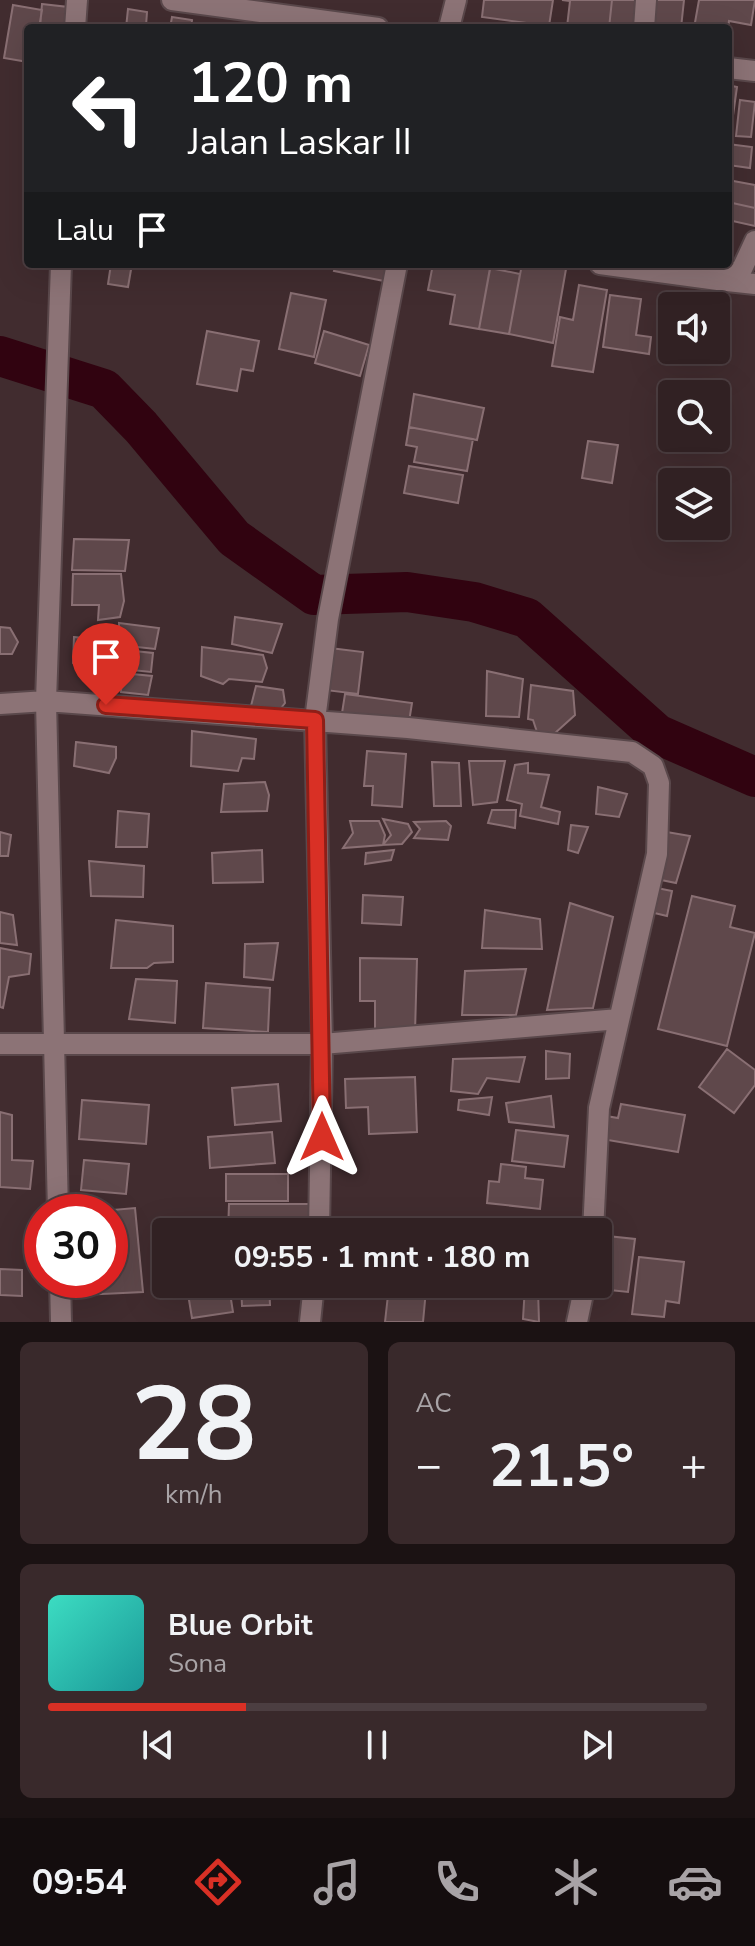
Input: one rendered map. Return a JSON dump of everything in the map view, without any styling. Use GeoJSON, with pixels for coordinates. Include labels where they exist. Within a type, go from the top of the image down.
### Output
{"type":"FeatureCollection","features":[{"type":"Feature","properties":{"kind":"street"},"geometry":{"type":"LineString","coordinates":[[75,24],[77,0]]}},
{"type":"Feature","properties":{"kind":"street"},"geometry":{"type":"LineString","coordinates":[[172,0],[349,24]]}},
{"type":"Feature","properties":{"kind":"street"},"geometry":{"type":"LineString","coordinates":[[450,24],[456,0]]}},
{"type":"Feature","properties":{"kind":"street"},"geometry":{"type":"LineString","coordinates":[[644,24],[646,0]]}},
{"type":"Feature","properties":{"kind":"street"},"geometry":{"type":"LineString","coordinates":[[732,68],[755,71]]}},
{"type":"Feature","properties":{"kind":"street"},"geometry":{"type":"LineString","coordinates":[[718,280],[742,269],[755,241]]}},
{"type":"Feature","properties":{"kind":"street"},"geometry":{"type":"LineString","coordinates":[[58,1194],[46,701],[61,268]]}},
{"type":"Feature","properties":{"kind":"street"},"geometry":{"type":"LineString","coordinates":[[319,1218],[322,1044],[315,720],[328,619],[396,268]]}},
{"type":"Feature","properties":{"kind":"street"},"geometry":{"type":"LineString","coordinates":[[630,268],[755,284]]}},
{"type":"Feature","properties":{"kind":"street"},"geometry":{"type":"LineString","coordinates":[[0,704],[46,701],[315,720],[632,752],[653,766],[660,795],[657,854],[599,1108],[594,1218]]}},
{"type":"Feature","properties":{"kind":"street"},"geometry":{"type":"LineString","coordinates":[[0,1044],[322,1044],[619,1019]]}},
{"type":"Feature","properties":{"kind":"street"},"geometry":{"type":"LineString","coordinates":[[60,1298],[61,1322]]}},
{"type":"Feature","properties":{"kind":"street"},"geometry":{"type":"LineString","coordinates":[[310,1322],[313,1298]]}},
{"type":"Feature","properties":{"kind":"street"},"geometry":{"type":"LineString","coordinates":[[577,1322],[582,1298]]}},
{"type":"Feature","properties":{"kind":"building"},"geometry":{"type":"Polygon","coordinates":[[[484,0],[553,0],[549,24],[482,17],[484,0]]]}},
{"type":"Feature","properties":{"kind":"building"},"geometry":{"type":"Polygon","coordinates":[[[562,0],[612,0],[609,24],[567,24],[570,1],[562,0]]]}},
{"type":"Feature","properties":{"kind":"building"},"geometry":{"type":"Polygon","coordinates":[[[612,0],[643,0],[640,24],[609,24],[612,0]]]}},
{"type":"Feature","properties":{"kind":"building"},"geometry":{"type":"Polygon","coordinates":[[[649,0],[684,0],[681,24],[647,24],[649,0]]]}},
{"type":"Feature","properties":{"kind":"building"},"geometry":{"type":"Polygon","coordinates":[[[699,0],[755,0],[751,25],[729,21],[729,24],[695,24],[699,0]]]}},
{"type":"Feature","properties":{"kind":"building"},"geometry":{"type":"Polygon","coordinates":[[[42,4],[68,7],[66,24],[40,24],[42,4]]]}},
{"type":"Feature","properties":{"kind":"building"},"geometry":{"type":"Polygon","coordinates":[[[13,5],[42,10],[40,24],[24,24],[24,61],[4,58],[13,5]]]}},
{"type":"Feature","properties":{"kind":"building"},"geometry":{"type":"Polygon","coordinates":[[[128,9],[147,12],[146,24],[126,24],[128,9]]]}},
{"type":"Feature","properties":{"kind":"building"},"geometry":{"type":"Polygon","coordinates":[[[172,17],[192,20],[192,24],[171,24],[172,17]]]}},
{"type":"Feature","properties":{"kind":"building"},"geometry":{"type":"Polygon","coordinates":[[[732,86],[737,87],[732,123],[732,86]]]}},
{"type":"Feature","properties":{"kind":"building"},"geometry":{"type":"Polygon","coordinates":[[[740,100],[755,102],[751,137],[736,136],[740,100]]]}},
{"type":"Feature","properties":{"kind":"building"},"geometry":{"type":"Polygon","coordinates":[[[732,144],[752,147],[750,168],[732,166],[732,144]]]}},
{"type":"Feature","properties":{"kind":"building"},"geometry":{"type":"Polygon","coordinates":[[[732,181],[755,185],[755,208],[732,203],[732,181]]]}},
{"type":"Feature","properties":{"kind":"building"},"geometry":{"type":"Polygon","coordinates":[[[732,203],[755,208],[755,226],[732,221],[732,203]]]}},
{"type":"Feature","properties":{"kind":"building"},"geometry":{"type":"Polygon","coordinates":[[[110,268],[131,268],[128,287],[108,284],[110,268]]]}},
{"type":"Feature","properties":{"kind":"building"},"geometry":{"type":"Polygon","coordinates":[[[335,268],[386,268],[384,281],[334,271],[335,268]]]}},
{"type":"Feature","properties":{"kind":"building"},"geometry":{"type":"Polygon","coordinates":[[[432,268],[490,268],[479,329],[450,324],[455,295],[428,290],[432,268]]]}},
{"type":"Feature","properties":{"kind":"building"},"geometry":{"type":"Polygon","coordinates":[[[490,268],[520,274],[509,334],[479,329],[490,268]]]}},
{"type":"Feature","properties":{"kind":"building"},"geometry":{"type":"Polygon","coordinates":[[[521,268],[566,269],[553,343],[509,334],[521,268]]]}},
{"type":"Feature","properties":{"kind":"building"},"geometry":{"type":"Polygon","coordinates":[[[579,285],[607,290],[593,372],[552,366],[560,317],[573,320],[579,285]]]}},
{"type":"Feature","properties":{"kind":"building"},"geometry":{"type":"Polygon","coordinates":[[[291,293],[326,300],[314,357],[279,349],[291,293]]]}},
{"type":"Feature","properties":{"kind":"building"},"geometry":{"type":"Polygon","coordinates":[[[610,295],[641,299],[636,335],[651,337],[649,354],[603,347],[610,295]]]}},
{"type":"Feature","properties":{"kind":"building"},"geometry":{"type":"Polygon","coordinates":[[[207,331],[259,341],[253,371],[241,369],[237,391],[197,384],[207,331]]]}},
{"type":"Feature","properties":{"kind":"building"},"geometry":{"type":"Polygon","coordinates":[[[324,331],[369,345],[360,376],[315,363],[324,331]]]}},
{"type":"Feature","properties":{"kind":"building"},"geometry":{"type":"Polygon","coordinates":[[[414,394],[484,408],[477,440],[409,427],[414,394]]]}},
{"type":"Feature","properties":{"kind":"building"},"geometry":{"type":"Polygon","coordinates":[[[409,427],[473,439],[467,471],[414,462],[417,447],[406,445],[409,427]]]}},
{"type":"Feature","properties":{"kind":"building"},"geometry":{"type":"Polygon","coordinates":[[[588,441],[618,445],[612,483],[582,478],[588,441]]]}},
{"type":"Feature","properties":{"kind":"building"},"geometry":{"type":"Polygon","coordinates":[[[409,466],[463,475],[458,503],[404,493],[409,466]]]}},
{"type":"Feature","properties":{"kind":"building"},"geometry":{"type":"Polygon","coordinates":[[[74,539],[129,540],[125,571],[72,570],[74,539]]]}},
{"type":"Feature","properties":{"kind":"building"},"geometry":{"type":"Polygon","coordinates":[[[73,574],[121,574],[124,601],[120,617],[98,620],[99,605],[72,605],[73,574]]]}},
{"type":"Feature","properties":{"kind":"building"},"geometry":{"type":"Polygon","coordinates":[[[235,617],[282,624],[272,653],[232,644],[235,617]]]}},
{"type":"Feature","properties":{"kind":"building"},"geometry":{"type":"Polygon","coordinates":[[[119,623],[159,628],[155,649],[119,645],[119,623]]]}},
{"type":"Feature","properties":{"kind":"building"},"geometry":{"type":"Polygon","coordinates":[[[0,627],[10,628],[18,642],[12,654],[0,654],[0,627]]]}},
{"type":"Feature","properties":{"kind":"building"},"geometry":{"type":"Polygon","coordinates":[[[74,637],[112,641],[116,683],[101,682],[100,668],[73,663],[74,637]]]}},
{"type":"Feature","properties":{"kind":"building"},"geometry":{"type":"Polygon","coordinates":[[[202,647],[263,655],[267,668],[262,682],[229,679],[223,684],[201,676],[202,647]]]}},
{"type":"Feature","properties":{"kind":"building"},"geometry":{"type":"Polygon","coordinates":[[[330,648],[363,652],[358,694],[325,690],[330,648]]]}},
{"type":"Feature","properties":{"kind":"building"},"geometry":{"type":"Polygon","coordinates":[[[124,650],[153,653],[151,672],[122,669],[124,650]]]}},
{"type":"Feature","properties":{"kind":"building"},"geometry":{"type":"Polygon","coordinates":[[[487,671],[523,679],[519,717],[486,716],[487,671]]]}},
{"type":"Feature","properties":{"kind":"building"},"geometry":{"type":"Polygon","coordinates":[[[122,673],[152,676],[148,695],[121,692],[122,673]]]}},
{"type":"Feature","properties":{"kind":"building"},"geometry":{"type":"Polygon","coordinates":[[[531,685],[573,691],[575,715],[554,734],[537,732],[533,720],[528,719],[531,685]]]}},
{"type":"Feature","properties":{"kind":"building"},"geometry":{"type":"Polygon","coordinates":[[[256,686],[283,690],[285,703],[277,713],[250,710],[256,686]]]}},
{"type":"Feature","properties":{"kind":"building"},"geometry":{"type":"Polygon","coordinates":[[[345,694],[412,703],[408,728],[349,719],[349,714],[342,713],[345,694]]]}},
{"type":"Feature","properties":{"kind":"building"},"geometry":{"type":"Polygon","coordinates":[[[192,731],[256,739],[254,759],[242,758],[238,771],[191,766],[192,731]]]}},
{"type":"Feature","properties":{"kind":"building"},"geometry":{"type":"Polygon","coordinates":[[[76,742],[116,747],[116,758],[109,773],[74,766],[76,742]]]}},
{"type":"Feature","properties":{"kind":"building"},"geometry":{"type":"Polygon","coordinates":[[[367,751],[406,754],[402,807],[372,805],[373,786],[364,786],[367,751]]]}},
{"type":"Feature","properties":{"kind":"building"},"geometry":{"type":"Polygon","coordinates":[[[469,761],[505,761],[497,802],[473,805],[469,761]]]}},
{"type":"Feature","properties":{"kind":"building"},"geometry":{"type":"Polygon","coordinates":[[[432,762],[459,763],[461,806],[434,806],[432,762]]]}},
{"type":"Feature","properties":{"kind":"building"},"geometry":{"type":"Polygon","coordinates":[[[528,763],[528,773],[549,775],[541,807],[560,812],[558,824],[520,816],[522,804],[507,800],[515,765],[528,763]]]}},
{"type":"Feature","properties":{"kind":"building"},"geometry":{"type":"Polygon","coordinates":[[[265,782],[269,795],[267,811],[221,812],[224,784],[265,782]]]}},
{"type":"Feature","properties":{"kind":"building"},"geometry":{"type":"Polygon","coordinates":[[[598,787],[627,794],[619,817],[596,814],[598,787]]]}},
{"type":"Feature","properties":{"kind":"building"},"geometry":{"type":"Polygon","coordinates":[[[492,810],[516,810],[515,828],[488,823],[492,810]]]}},
{"type":"Feature","properties":{"kind":"building"},"geometry":{"type":"Polygon","coordinates":[[[118,811],[149,814],[147,847],[116,847],[118,811]]]}},
{"type":"Feature","properties":{"kind":"building"},"geometry":{"type":"Polygon","coordinates":[[[383,819],[408,824],[412,832],[402,844],[383,845],[391,835],[383,819]]]}},
{"type":"Feature","properties":{"kind":"building"},"geometry":{"type":"Polygon","coordinates":[[[350,821],[379,821],[385,835],[383,845],[343,848],[353,833],[350,821]]]}},
{"type":"Feature","properties":{"kind":"building"},"geometry":{"type":"Polygon","coordinates":[[[446,821],[451,826],[448,840],[414,838],[420,829],[414,822],[446,821]]]}},
{"type":"Feature","properties":{"kind":"building"},"geometry":{"type":"Polygon","coordinates":[[[571,825],[588,827],[578,853],[568,850],[571,825]]]}},
{"type":"Feature","properties":{"kind":"building"},"geometry":{"type":"Polygon","coordinates":[[[661,831],[690,836],[676,883],[656,879],[661,831]]]}},
{"type":"Feature","properties":{"kind":"building"},"geometry":{"type":"Polygon","coordinates":[[[0,832],[11,835],[8,856],[0,856],[0,832]]]}},
{"type":"Feature","properties":{"kind":"building"},"geometry":{"type":"Polygon","coordinates":[[[262,850],[263,882],[213,883],[212,853],[262,850]]]}},
{"type":"Feature","properties":{"kind":"building"},"geometry":{"type":"Polygon","coordinates":[[[394,850],[391,860],[365,864],[366,853],[394,850]]]}},
{"type":"Feature","properties":{"kind":"building"},"geometry":{"type":"Polygon","coordinates":[[[89,861],[144,866],[143,897],[91,896],[89,861]]]}},
{"type":"Feature","properties":{"kind":"building"},"geometry":{"type":"Polygon","coordinates":[[[652,887],[672,891],[667,916],[646,911],[652,887]]]}},
{"type":"Feature","properties":{"kind":"building"},"geometry":{"type":"Polygon","coordinates":[[[363,895],[403,897],[401,925],[362,923],[363,895]]]}},
{"type":"Feature","properties":{"kind":"building"},"geometry":{"type":"Polygon","coordinates":[[[692,896],[735,906],[730,927],[755,933],[727,1046],[658,1029],[692,896]]]}},
{"type":"Feature","properties":{"kind":"building"},"geometry":{"type":"Polygon","coordinates":[[[570,903],[613,917],[593,1008],[547,1010],[570,903]]]}},
{"type":"Feature","properties":{"kind":"building"},"geometry":{"type":"Polygon","coordinates":[[[485,910],[540,919],[542,949],[482,948],[485,910]]]}},
{"type":"Feature","properties":{"kind":"building"},"geometry":{"type":"Polygon","coordinates":[[[0,912],[13,915],[17,945],[0,943],[0,912]]]}},
{"type":"Feature","properties":{"kind":"building"},"geometry":{"type":"Polygon","coordinates":[[[116,920],[173,926],[173,962],[154,963],[147,968],[111,968],[116,920]]]}},
{"type":"Feature","properties":{"kind":"building"},"geometry":{"type":"Polygon","coordinates":[[[278,943],[273,980],[244,977],[245,944],[278,943]]]}},
{"type":"Feature","properties":{"kind":"building"},"geometry":{"type":"Polygon","coordinates":[[[0,948],[31,954],[29,974],[9,977],[3,1008],[0,1007],[0,948]]]}},
{"type":"Feature","properties":{"kind":"building"},"geometry":{"type":"Polygon","coordinates":[[[360,958],[417,959],[415,1033],[375,1032],[375,1001],[360,1001],[360,958]]]}},
{"type":"Feature","properties":{"kind":"building"},"geometry":{"type":"Polygon","coordinates":[[[526,969],[516,1015],[462,1015],[465,971],[526,969]]]}},
{"type":"Feature","properties":{"kind":"building"},"geometry":{"type":"Polygon","coordinates":[[[136,979],[177,981],[175,1023],[129,1019],[136,979]]]}},
{"type":"Feature","properties":{"kind":"building"},"geometry":{"type":"Polygon","coordinates":[[[206,983],[270,988],[268,1032],[203,1028],[206,983]]]}},
{"type":"Feature","properties":{"kind":"building"},"geometry":{"type":"Polygon","coordinates":[[[727,1049],[755,1070],[755,1085],[734,1113],[699,1087],[727,1049]]]}},
{"type":"Feature","properties":{"kind":"building"},"geometry":{"type":"Polygon","coordinates":[[[546,1051],[570,1054],[569,1078],[546,1079],[546,1051]]]}},
{"type":"Feature","properties":{"kind":"building"},"geometry":{"type":"Polygon","coordinates":[[[525,1057],[519,1082],[487,1078],[478,1094],[451,1091],[453,1059],[525,1057]]]}},
{"type":"Feature","properties":{"kind":"building"},"geometry":{"type":"Polygon","coordinates":[[[415,1077],[417,1132],[369,1134],[368,1107],[346,1108],[345,1079],[415,1077]]]}},
{"type":"Feature","properties":{"kind":"building"},"geometry":{"type":"Polygon","coordinates":[[[278,1084],[281,1121],[235,1125],[232,1088],[278,1084]]]}},
{"type":"Feature","properties":{"kind":"building"},"geometry":{"type":"Polygon","coordinates":[[[551,1096],[554,1127],[509,1122],[506,1103],[551,1096]]]}},
{"type":"Feature","properties":{"kind":"building"},"geometry":{"type":"Polygon","coordinates":[[[492,1097],[489,1115],[458,1110],[459,1100],[492,1097]]]}},
{"type":"Feature","properties":{"kind":"building"},"geometry":{"type":"Polygon","coordinates":[[[82,1100],[149,1105],[146,1144],[79,1139],[82,1100]]]}},
{"type":"Feature","properties":{"kind":"building"},"geometry":{"type":"Polygon","coordinates":[[[621,1104],[685,1115],[678,1152],[602,1139],[606,1116],[618,1118],[621,1104]]]}},
{"type":"Feature","properties":{"kind":"building"},"geometry":{"type":"Polygon","coordinates":[[[0,1112],[12,1115],[12,1160],[33,1161],[30,1189],[0,1187],[0,1112]]]}},
{"type":"Feature","properties":{"kind":"building"},"geometry":{"type":"Polygon","coordinates":[[[516,1130],[568,1136],[564,1167],[512,1161],[516,1130]]]}},
{"type":"Feature","properties":{"kind":"building"},"geometry":{"type":"Polygon","coordinates":[[[272,1132],[275,1163],[210,1168],[208,1137],[272,1132]]]}},
{"type":"Feature","properties":{"kind":"building"},"geometry":{"type":"Polygon","coordinates":[[[84,1160],[129,1164],[126,1194],[81,1190],[84,1160]]]}},
{"type":"Feature","properties":{"kind":"building"},"geometry":{"type":"Polygon","coordinates":[[[501,1164],[526,1167],[525,1178],[543,1180],[540,1209],[487,1203],[489,1181],[499,1182],[501,1164]]]}},
{"type":"Feature","properties":{"kind":"building"},"geometry":{"type":"Polygon","coordinates":[[[226,1174],[288,1174],[288,1201],[226,1201],[226,1174]]]}},
{"type":"Feature","properties":{"kind":"building"},"geometry":{"type":"Polygon","coordinates":[[[229,1204],[313,1204],[313,1218],[228,1218],[229,1204]]]}},
{"type":"Feature","properties":{"kind":"building"},"geometry":{"type":"Polygon","coordinates":[[[135,1208],[143,1292],[128,1293],[128,1209],[135,1208]]]}},
{"type":"Feature","properties":{"kind":"building"},"geometry":{"type":"Polygon","coordinates":[[[612,1237],[635,1239],[628,1292],[612,1290],[612,1237]]]}},
{"type":"Feature","properties":{"kind":"building"},"geometry":{"type":"Polygon","coordinates":[[[639,1257],[684,1262],[679,1303],[666,1301],[664,1317],[632,1314],[639,1257]]]}},
{"type":"Feature","properties":{"kind":"building"},"geometry":{"type":"Polygon","coordinates":[[[0,1269],[22,1270],[22,1296],[0,1295],[0,1269]]]}},
{"type":"Feature","properties":{"kind":"building"},"geometry":{"type":"Polygon","coordinates":[[[189,1298],[231,1298],[233,1312],[192,1318],[189,1298]]]}},
{"type":"Feature","properties":{"kind":"building"},"geometry":{"type":"Polygon","coordinates":[[[242,1298],[270,1298],[270,1305],[242,1306],[242,1298]]]}},
{"type":"Feature","properties":{"kind":"building"},"geometry":{"type":"Polygon","coordinates":[[[388,1298],[425,1298],[423,1322],[385,1322],[388,1298]]]}},
{"type":"Feature","properties":{"kind":"building"},"geometry":{"type":"Polygon","coordinates":[[[524,1298],[538,1298],[539,1322],[523,1319],[524,1298]]]}},
{"type":"Feature","properties":{"kind":"waterway"},"geometry":{"type":"LineString","coordinates":[[0,356],[104,389],[141,427],[234,538],[314,595],[407,592],[474,602],[527,618],[657,734],[755,777]]}},
{"type":"Feature","properties":{"kind":"route"},"geometry":{"type":"LineString","coordinates":[[106,705],[315,720],[322,1137]]}}]}
